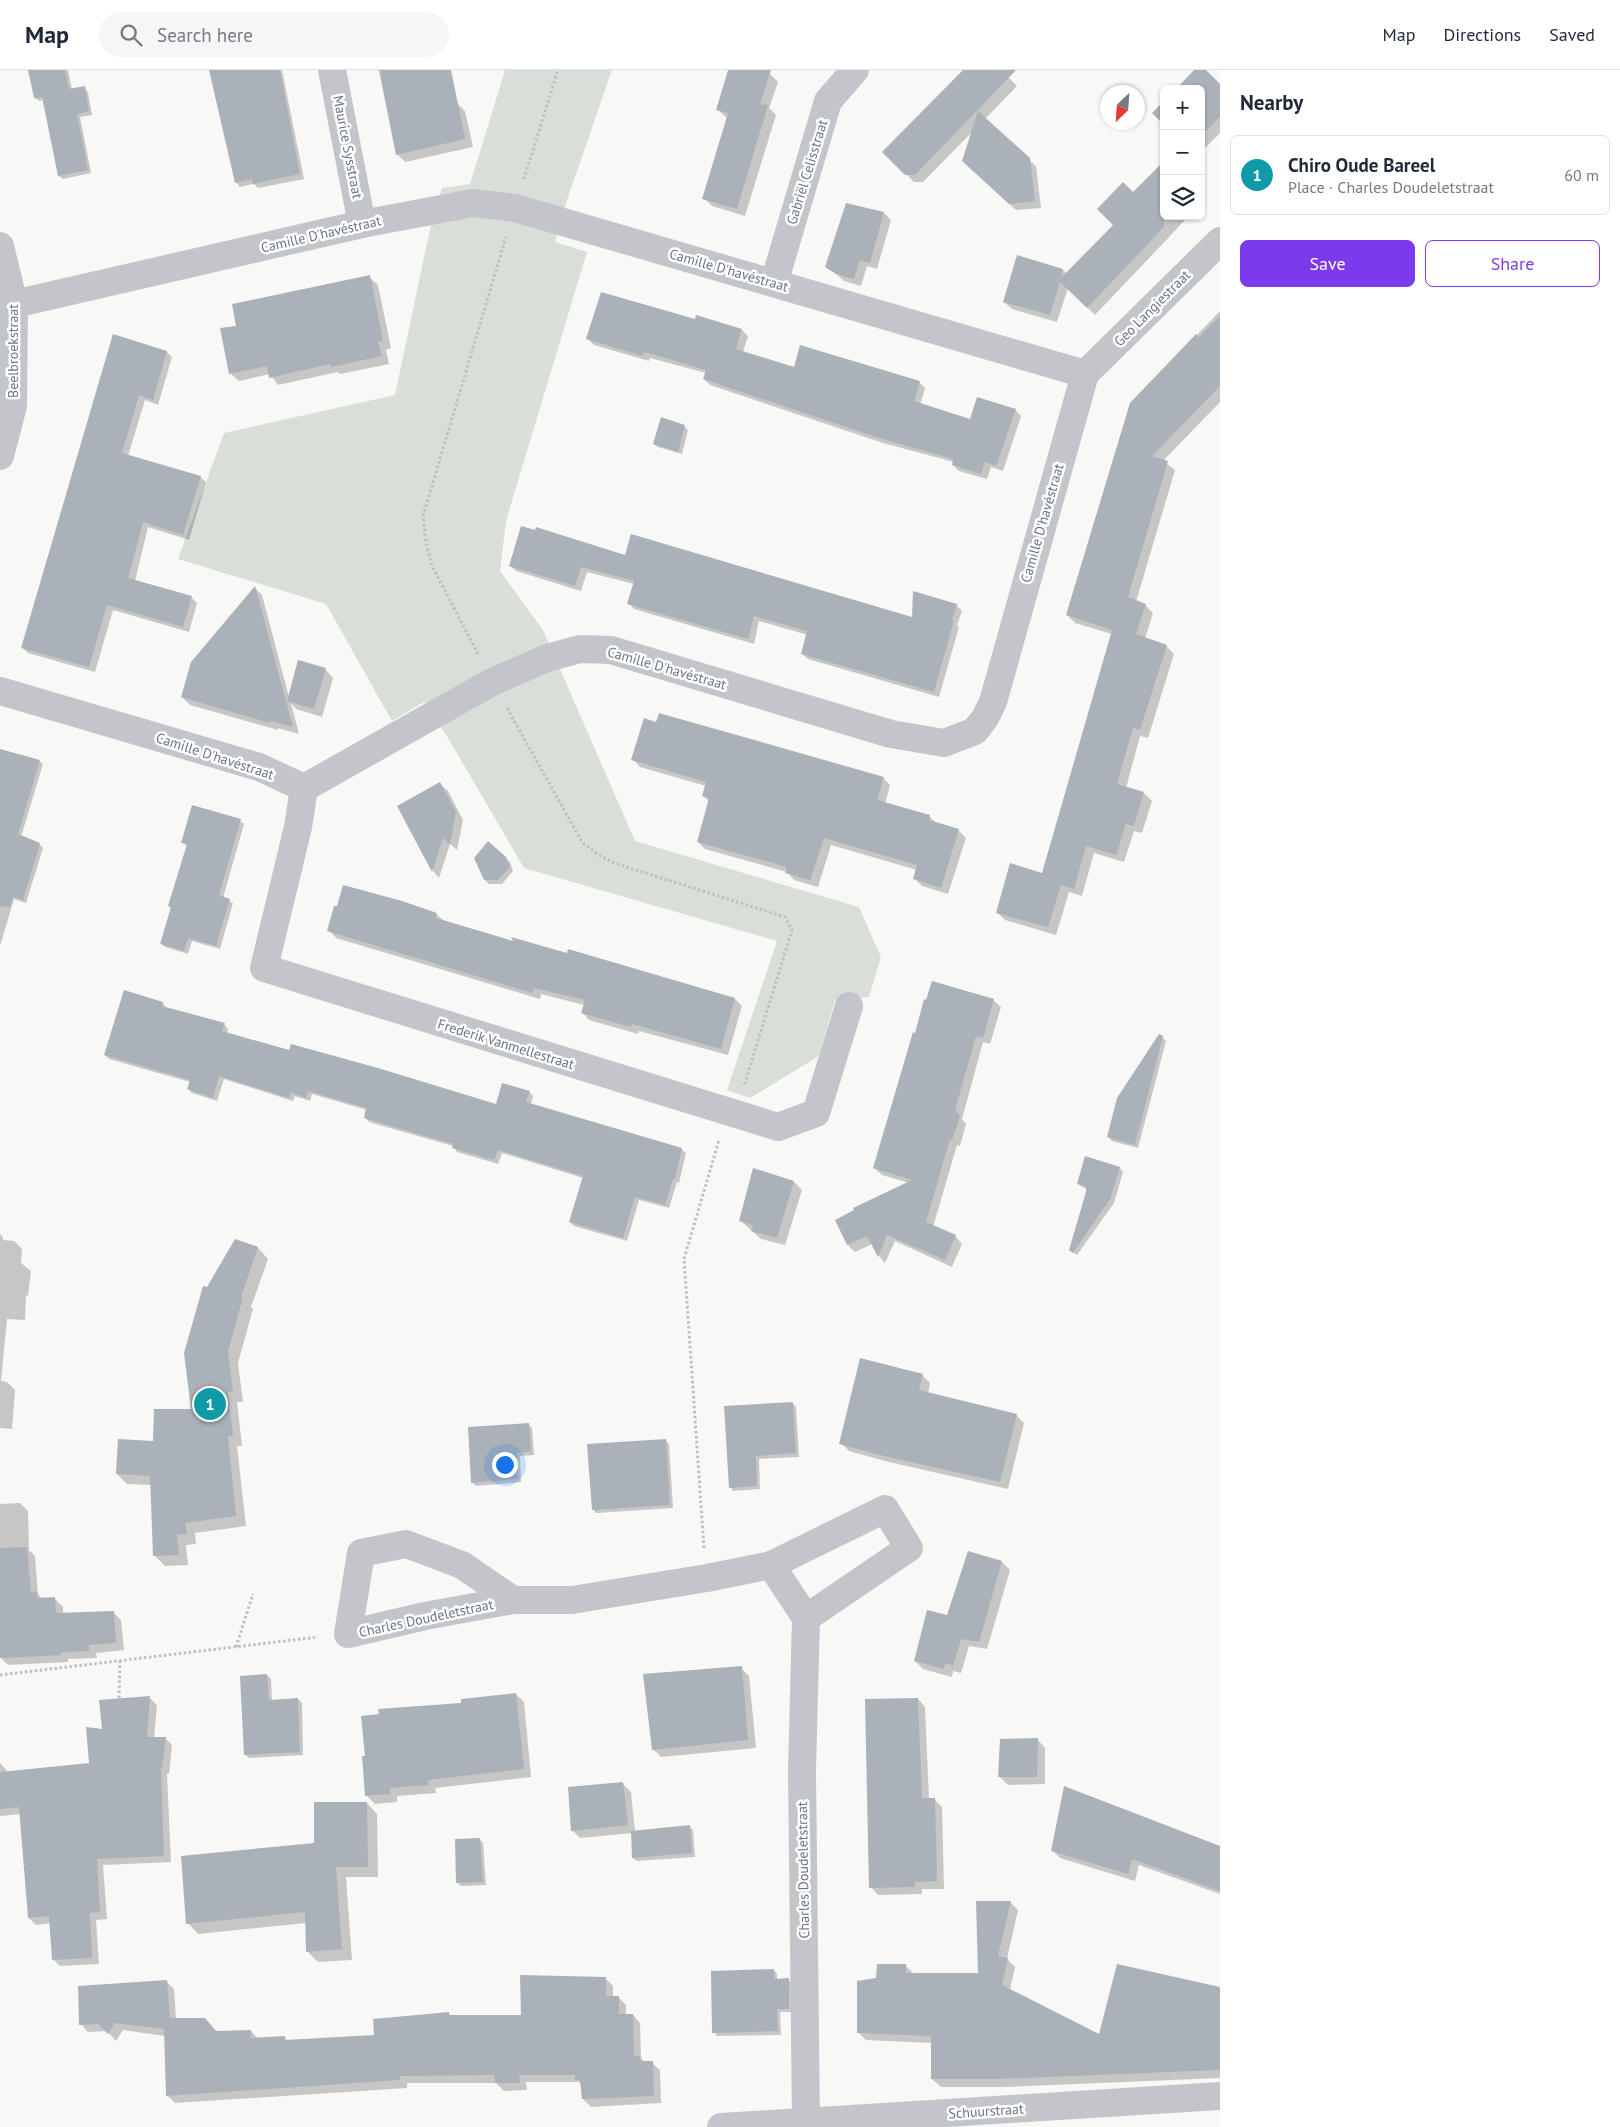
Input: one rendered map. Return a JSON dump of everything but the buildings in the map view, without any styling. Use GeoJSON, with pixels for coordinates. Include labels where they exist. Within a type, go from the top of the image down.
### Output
{"type":"FeatureCollection","features":[{"type":"Feature","properties":{"kind":"street","name":"Maurice Sysstraat"},"geometry":{"type":"LineString","coordinates":[[332,70],[362,224]]}},
{"type":"Feature","properties":{"kind":"street","name":"Gabriël Celisstraat"},"geometry":{"type":"LineString","coordinates":[[774,282],[828,101],[855,70]]}},
{"type":"Feature","properties":{"kind":"street","name":"Camille D'havéstraat"},"geometry":{"type":"LineString","coordinates":[[0,691],[259,767],[304,788],[492,682],[556,656],[580,649],[611,650],[891,734],[944,743],[974,731],[986,718],[993,702],[1084,374],[515,208],[473,202],[362,224],[14,304]]}},
{"type":"Feature","properties":{"kind":"street","name":"Geo Langiestraat"},"geometry":{"type":"LineString","coordinates":[[1084,374],[1220,240]]}},
{"type":"Feature","properties":{"kind":"street","name":"Beelbroekstraat"},"geometry":{"type":"LineString","coordinates":[[0,246],[14,304],[13,406],[0,456]]}},
{"type":"Feature","properties":{"kind":"street","name":"Frederik Vanmellestraat"},"geometry":{"type":"LineString","coordinates":[[304,788],[298,827],[264,968],[778,1127],[816,1113],[849,1006]]}},
{"type":"Feature","properties":{"kind":"street","name":"Charles Doudeletstraat"},"geometry":{"type":"LineString","coordinates":[[514,1600],[462,1565],[406,1544],[361,1553],[348,1634],[425,1616],[514,1600],[572,1600],[707,1578],[771,1565],[885,1509],[909,1548],[806,1618],[802,1770],[806,2123]]}},
{"type":"Feature","properties":{"kind":"street"},"geometry":{"type":"LineString","coordinates":[[771,1565],[806,1618]]}},
{"type":"Feature","properties":{"kind":"street","name":"Schuurstraat"},"geometry":{"type":"LineString","coordinates":[[721,2127],[1220,2096]]}},
{"type":"Feature","properties":{"kind":"path"},"geometry":{"type":"LineString","coordinates":[[558,70],[423,516],[426,543],[432,566],[492,682],[582,842],[597,854],[614,863],[785,917],[792,930],[735,1114],[723,1126],[684,1259],[707,1578]]}},
{"type":"Feature","properties":{"kind":"path"},"geometry":{"type":"LineString","coordinates":[[236,1647],[253,1594]]}},
{"type":"Feature","properties":{"kind":"path"},"geometry":{"type":"LineString","coordinates":[[0,1675],[348,1634]]}},
{"type":"Feature","properties":{"kind":"path"},"geometry":{"type":"LineString","coordinates":[[119,1698],[120,1661]]}},
{"type":"Feature","properties":{"kind":"shaded area"},"geometry":{"type":"Polygon","coordinates":[[[505,70],[612,70],[567,200],[555,242],[587,252],[506,521],[500,571],[543,630],[635,841],[859,907],[881,957],[869,997],[835,1000],[819,1056],[750,1098],[727,1090],[777,941],[524,868],[448,738],[424,702],[392,721],[326,604],[178,559],[224,433],[395,395],[430,229],[442,188],[470,184],[505,70]]]}},
{"type":"Feature","properties":{"kind":"place","name":"Chiro Oude Bareel"},"geometry":{"type":"Point","coordinates":[210,1404]}}]}
